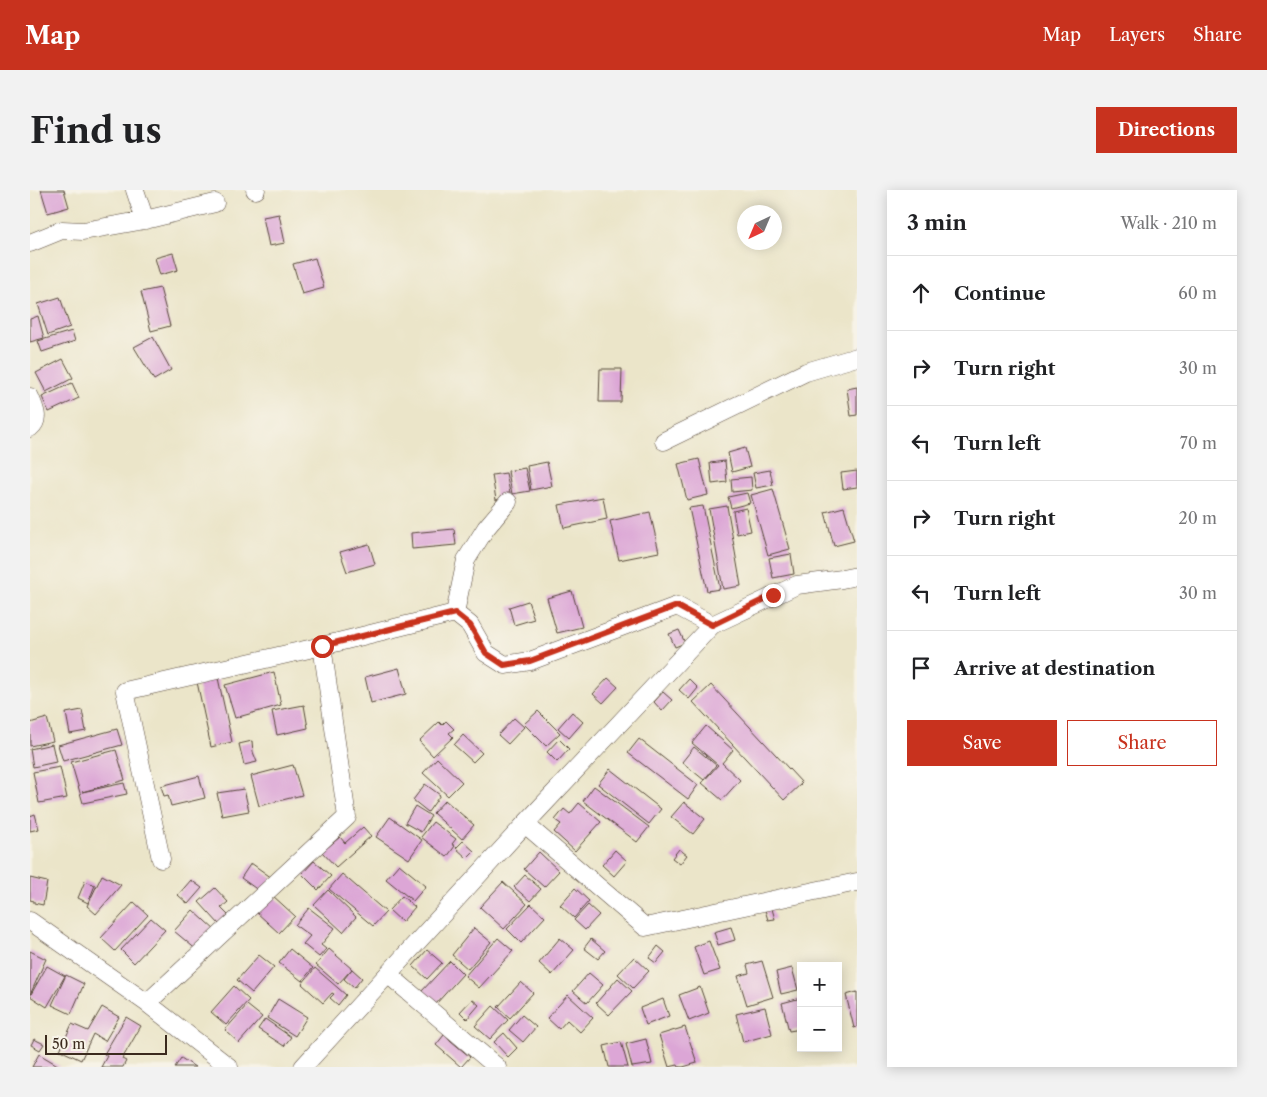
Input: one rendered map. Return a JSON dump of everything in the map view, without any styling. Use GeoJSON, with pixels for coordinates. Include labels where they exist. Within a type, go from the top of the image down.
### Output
{"type":"FeatureCollection","features":[{"type":"Feature","properties":{"kind":"street"},"geometry":{"type":"LineString","coordinates":[[135,190],[145,220]]}},
{"type":"Feature","properties":{"kind":"street"},"geometry":{"type":"LineString","coordinates":[[30,243],[62,230],[83,231],[145,220],[214,203]]}},
{"type":"Feature","properties":{"kind":"street"},"geometry":{"type":"LineString","coordinates":[[664,441],[806,372],[857,357]]}},
{"type":"Feature","properties":{"kind":"street"},"geometry":{"type":"LineString","coordinates":[[30,397],[37,414],[34,424],[30,428]]}},
{"type":"Feature","properties":{"kind":"street"},"geometry":{"type":"LineString","coordinates":[[455,613],[466,560],[486,528],[508,502]]}},
{"type":"Feature","properties":{"kind":"street"},"geometry":{"type":"LineString","coordinates":[[304,1067],[525,824],[712,625],[798,585],[857,576]]}},
{"type":"Feature","properties":{"kind":"street"},"geometry":{"type":"LineString","coordinates":[[455,613],[470,625],[486,653],[504,665],[530,661],[677,606],[712,625]]}},
{"type":"Feature","properties":{"kind":"street"},"geometry":{"type":"LineString","coordinates":[[161,859],[125,691],[322,646],[455,613]]}},
{"type":"Feature","properties":{"kind":"street"},"geometry":{"type":"LineString","coordinates":[[147,1003],[347,817],[322,646]]}},
{"type":"Feature","properties":{"kind":"street"},"geometry":{"type":"LineString","coordinates":[[525,824],[645,927],[857,882]]}},
{"type":"Feature","properties":{"kind":"street"},"geometry":{"type":"LineString","coordinates":[[30,921],[147,1003],[229,1067]]}},
{"type":"Feature","properties":{"kind":"street"},"geometry":{"type":"LineString","coordinates":[[388,975],[497,1067]]}},
{"type":"Feature","properties":{"kind":"building"},"geometry":{"type":"Polygon","coordinates":[[[41,190],[64,190],[69,207],[48,213],[41,190]]]}},
{"type":"Feature","properties":{"kind":"building"},"geometry":{"type":"Polygon","coordinates":[[[279,214],[285,243],[269,246],[263,217],[279,214]]]}},
{"type":"Feature","properties":{"kind":"building"},"geometry":{"type":"Polygon","coordinates":[[[173,253],[178,270],[160,275],[155,258],[173,253]]]}},
{"type":"Feature","properties":{"kind":"building"},"geometry":{"type":"Polygon","coordinates":[[[315,258],[324,288],[302,294],[293,264],[315,258]]]}},
{"type":"Feature","properties":{"kind":"building"},"geometry":{"type":"Polygon","coordinates":[[[160,288],[170,326],[151,331],[141,292],[160,288]]]}},
{"type":"Feature","properties":{"kind":"building"},"geometry":{"type":"Polygon","coordinates":[[[60,297],[70,327],[48,335],[38,304],[60,297]]]}},
{"type":"Feature","properties":{"kind":"building"},"geometry":{"type":"Polygon","coordinates":[[[38,316],[44,338],[30,342],[30,319],[38,316]]]}},
{"type":"Feature","properties":{"kind":"building"},"geometry":{"type":"Polygon","coordinates":[[[72,331],[75,341],[42,352],[38,341],[72,331]]]}},
{"type":"Feature","properties":{"kind":"building"},"geometry":{"type":"Polygon","coordinates":[[[153,337],[171,370],[154,380],[134,347],[153,337]]]}},
{"type":"Feature","properties":{"kind":"building"},"geometry":{"type":"Polygon","coordinates":[[[63,359],[73,378],[46,392],[36,373],[63,359]]]}},
{"type":"Feature","properties":{"kind":"building"},"geometry":{"type":"Polygon","coordinates":[[[600,369],[622,369],[621,402],[599,402],[600,369]]]}},
{"type":"Feature","properties":{"kind":"building"},"geometry":{"type":"Polygon","coordinates":[[[72,383],[79,398],[49,412],[42,397],[72,383]]]}},
{"type":"Feature","properties":{"kind":"building"},"geometry":{"type":"Polygon","coordinates":[[[857,387],[857,415],[851,416],[847,389],[857,387]]]}},
{"type":"Feature","properties":{"kind":"building"},"geometry":{"type":"Polygon","coordinates":[[[745,448],[750,467],[732,472],[728,453],[745,448]]]}},
{"type":"Feature","properties":{"kind":"building"},"geometry":{"type":"Polygon","coordinates":[[[699,459],[708,495],[687,500],[678,464],[699,459]]]}},
{"type":"Feature","properties":{"kind":"building"},"geometry":{"type":"Polygon","coordinates":[[[725,461],[727,482],[712,484],[710,463],[725,461]]]}},
{"type":"Feature","properties":{"kind":"building"},"geometry":{"type":"Polygon","coordinates":[[[547,462],[552,486],[531,490],[527,466],[547,462]]]}},
{"type":"Feature","properties":{"kind":"building"},"geometry":{"type":"Polygon","coordinates":[[[525,468],[530,491],[512,494],[508,471],[525,468]]]}},
{"type":"Feature","properties":{"kind":"building"},"geometry":{"type":"Polygon","coordinates":[[[770,470],[773,485],[756,488],[753,473],[770,470]]]}},
{"type":"Feature","properties":{"kind":"building"},"geometry":{"type":"Polygon","coordinates":[[[857,471],[857,487],[843,489],[841,473],[857,471]]]}},
{"type":"Feature","properties":{"kind":"building"},"geometry":{"type":"Polygon","coordinates":[[[506,473],[511,498],[496,500],[492,475],[506,473]]]}},
{"type":"Feature","properties":{"kind":"building"},"geometry":{"type":"Polygon","coordinates":[[[751,477],[752,490],[732,492],[731,479],[751,477]]]}},
{"type":"Feature","properties":{"kind":"building"},"geometry":{"type":"Polygon","coordinates":[[[773,489],[790,549],[768,555],[751,495],[773,489]]]}},
{"type":"Feature","properties":{"kind":"building"},"geometry":{"type":"Polygon","coordinates":[[[747,493],[750,503],[731,508],[728,497],[747,493]]]}},
{"type":"Feature","properties":{"kind":"building"},"geometry":{"type":"Polygon","coordinates":[[[603,497],[607,519],[564,528],[559,505],[603,497]]]}},
{"type":"Feature","properties":{"kind":"building"},"geometry":{"type":"Polygon","coordinates":[[[703,506],[720,589],[707,591],[689,508],[703,506]]]}},
{"type":"Feature","properties":{"kind":"building"},"geometry":{"type":"Polygon","coordinates":[[[727,506],[741,586],[723,589],[709,509],[727,506]]]}},
{"type":"Feature","properties":{"kind":"building"},"geometry":{"type":"Polygon","coordinates":[[[844,507],[854,541],[834,546],[825,512],[844,507]]]}},
{"type":"Feature","properties":{"kind":"building"},"geometry":{"type":"Polygon","coordinates":[[[746,508],[751,531],[737,534],[733,511],[746,508]]]}},
{"type":"Feature","properties":{"kind":"building"},"geometry":{"type":"Polygon","coordinates":[[[650,512],[659,552],[619,560],[610,521],[650,512]]]}},
{"type":"Feature","properties":{"kind":"building"},"geometry":{"type":"Polygon","coordinates":[[[454,529],[456,545],[412,549],[411,533],[454,529]]]}},
{"type":"Feature","properties":{"kind":"building"},"geometry":{"type":"Polygon","coordinates":[[[369,544],[375,564],[347,572],[340,552],[369,544]]]}},
{"type":"Feature","properties":{"kind":"building"},"geometry":{"type":"Polygon","coordinates":[[[791,554],[794,574],[773,578],[769,558],[791,554]]]}},
{"type":"Feature","properties":{"kind":"building"},"geometry":{"type":"Polygon","coordinates":[[[572,591],[582,627],[557,633],[547,598],[572,591]]]}},
{"type":"Feature","properties":{"kind":"building"},"geometry":{"type":"Polygon","coordinates":[[[528,601],[534,619],[514,625],[509,607],[528,601]]]}},
{"type":"Feature","properties":{"kind":"building"},"geometry":{"type":"Polygon","coordinates":[[[679,630],[685,643],[675,647],[669,634],[679,630]]]}},
{"type":"Feature","properties":{"kind":"building"},"geometry":{"type":"Polygon","coordinates":[[[399,668],[406,694],[371,703],[365,677],[399,668]]]}},
{"type":"Feature","properties":{"kind":"building"},"geometry":{"type":"Polygon","coordinates":[[[274,672],[281,705],[235,718],[225,685],[274,672]]]}},
{"type":"Feature","properties":{"kind":"building"},"geometry":{"type":"Polygon","coordinates":[[[218,678],[232,742],[211,747],[197,682],[218,678]]]}},
{"type":"Feature","properties":{"kind":"building"},"geometry":{"type":"Polygon","coordinates":[[[608,678],[618,687],[603,703],[593,694],[608,678]]]}},
{"type":"Feature","properties":{"kind":"building"},"geometry":{"type":"Polygon","coordinates":[[[689,679],[698,688],[689,699],[679,690],[689,679]]]}},
{"type":"Feature","properties":{"kind":"building"},"geometry":{"type":"Polygon","coordinates":[[[711,685],[802,783],[784,800],[693,702],[711,685]]]}},
{"type":"Feature","properties":{"kind":"building"},"geometry":{"type":"Polygon","coordinates":[[[663,692],[672,700],[662,711],[654,702],[663,692]]]}},
{"type":"Feature","properties":{"kind":"building"},"geometry":{"type":"Polygon","coordinates":[[[304,705],[308,728],[277,735],[272,711],[304,705]]]}},
{"type":"Feature","properties":{"kind":"building"},"geometry":{"type":"Polygon","coordinates":[[[82,710],[86,731],[70,734],[66,713],[82,710]]]}},
{"type":"Feature","properties":{"kind":"building"},"geometry":{"type":"Polygon","coordinates":[[[538,711],[560,733],[546,746],[524,724],[538,711]]]}},
{"type":"Feature","properties":{"kind":"building"},"geometry":{"type":"Polygon","coordinates":[[[572,712],[583,722],[569,738],[558,728],[572,712]]]}},
{"type":"Feature","properties":{"kind":"building"},"geometry":{"type":"Polygon","coordinates":[[[47,718],[53,741],[30,746],[30,723],[47,718]]]}},
{"type":"Feature","properties":{"kind":"building"},"geometry":{"type":"Polygon","coordinates":[[[514,718],[524,727],[508,744],[498,735],[514,718]]]}},
{"type":"Feature","properties":{"kind":"building"},"geometry":{"type":"Polygon","coordinates":[[[446,721],[454,729],[449,733],[453,737],[433,756],[419,741],[439,722],[442,725],[446,721]]]}},
{"type":"Feature","properties":{"kind":"building"},"geometry":{"type":"Polygon","coordinates":[[[706,726],[733,750],[722,763],[740,780],[722,800],[702,783],[718,765],[692,743],[706,726]]]}},
{"type":"Feature","properties":{"kind":"building"},"geometry":{"type":"Polygon","coordinates":[[[117,729],[122,745],[63,761],[58,745],[117,729]]]}},
{"type":"Feature","properties":{"kind":"building"},"geometry":{"type":"Polygon","coordinates":[[[463,735],[482,753],[473,762],[454,745],[463,735]]]}},
{"type":"Feature","properties":{"kind":"building"},"geometry":{"type":"Polygon","coordinates":[[[559,739],[569,749],[557,762],[547,752],[559,739]]]}},
{"type":"Feature","properties":{"kind":"building"},"geometry":{"type":"Polygon","coordinates":[[[639,739],[698,785],[688,799],[628,753],[639,739]]]}},
{"type":"Feature","properties":{"kind":"building"},"geometry":{"type":"Polygon","coordinates":[[[252,741],[253,752],[257,762],[244,765],[239,744],[252,741]]]}},
{"type":"Feature","properties":{"kind":"building"},"geometry":{"type":"Polygon","coordinates":[[[52,744],[56,762],[33,767],[30,749],[52,744]]]}},
{"type":"Feature","properties":{"kind":"building"},"geometry":{"type":"Polygon","coordinates":[[[694,747],[716,765],[704,780],[682,762],[694,747]]]}},
{"type":"Feature","properties":{"kind":"building"},"geometry":{"type":"Polygon","coordinates":[[[116,750],[125,780],[82,792],[124,783],[127,794],[83,803],[71,762],[116,750]]]}},
{"type":"Feature","properties":{"kind":"building"},"geometry":{"type":"Polygon","coordinates":[[[437,758],[462,782],[448,796],[423,773],[437,758]]]}},
{"type":"Feature","properties":{"kind":"building"},"geometry":{"type":"Polygon","coordinates":[[[293,765],[302,795],[259,806],[251,776],[293,765]]]}},
{"type":"Feature","properties":{"kind":"building"},"geometry":{"type":"Polygon","coordinates":[[[60,767],[67,798],[39,803],[33,772],[60,767]]]}},
{"type":"Feature","properties":{"kind":"building"},"geometry":{"type":"Polygon","coordinates":[[[610,769],[661,809],[649,824],[598,784],[610,769]]]}},
{"type":"Feature","properties":{"kind":"building"},"geometry":{"type":"Polygon","coordinates":[[[199,776],[205,798],[171,806],[168,795],[164,796],[161,786],[199,776]]]}},
{"type":"Feature","properties":{"kind":"building"},"geometry":{"type":"Polygon","coordinates":[[[425,784],[440,795],[428,812],[413,800],[425,784]]]}},
{"type":"Feature","properties":{"kind":"building"},"geometry":{"type":"Polygon","coordinates":[[[594,786],[649,827],[637,842],[583,801],[594,786]]]}},
{"type":"Feature","properties":{"kind":"building"},"geometry":{"type":"Polygon","coordinates":[[[244,789],[249,811],[222,816],[217,793],[244,789]]]}},
{"type":"Feature","properties":{"kind":"building"},"geometry":{"type":"Polygon","coordinates":[[[445,800],[474,825],[462,839],[433,813],[445,800]]]}},
{"type":"Feature","properties":{"kind":"building"},"geometry":{"type":"Polygon","coordinates":[[[684,802],[705,819],[693,834],[671,817],[684,802]]]}},
{"type":"Feature","properties":{"kind":"building"},"geometry":{"type":"Polygon","coordinates":[[[579,803],[601,822],[575,851],[554,832],[561,824],[555,820],[564,809],[570,814],[579,803]]]}},
{"type":"Feature","properties":{"kind":"building"},"geometry":{"type":"Polygon","coordinates":[[[415,806],[431,816],[421,832],[405,823],[415,806]]]}},
{"type":"Feature","properties":{"kind":"building"},"geometry":{"type":"Polygon","coordinates":[[[35,814],[39,829],[30,831],[30,816],[35,814]]]}},
{"type":"Feature","properties":{"kind":"building"},"geometry":{"type":"Polygon","coordinates":[[[390,817],[422,840],[409,859],[376,837],[390,817]]]}},
{"type":"Feature","properties":{"kind":"building"},"geometry":{"type":"Polygon","coordinates":[[[433,822],[456,839],[452,844],[455,846],[447,857],[421,837],[433,822]]]}},
{"type":"Feature","properties":{"kind":"building"},"geometry":{"type":"Polygon","coordinates":[[[363,827],[371,836],[336,867],[322,852],[340,837],[345,843],[363,827]]]}},
{"type":"Feature","properties":{"kind":"building"},"geometry":{"type":"Polygon","coordinates":[[[463,841],[474,851],[467,858],[456,848],[463,841]]]}},
{"type":"Feature","properties":{"kind":"building"},"geometry":{"type":"Polygon","coordinates":[[[679,849],[687,855],[680,864],[672,858],[679,849]]]}},
{"type":"Feature","properties":{"kind":"building"},"geometry":{"type":"Polygon","coordinates":[[[615,850],[627,861],[614,876],[602,865],[615,850]]]}},
{"type":"Feature","properties":{"kind":"building"},"geometry":{"type":"Polygon","coordinates":[[[539,852],[559,871],[544,887],[524,869],[539,852]]]}},
{"type":"Feature","properties":{"kind":"building"},"geometry":{"type":"Polygon","coordinates":[[[314,861],[331,876],[318,890],[302,874],[314,861]]]}},
{"type":"Feature","properties":{"kind":"building"},"geometry":{"type":"Polygon","coordinates":[[[251,863],[272,878],[262,893],[241,878],[251,863]]]}},
{"type":"Feature","properties":{"kind":"building"},"geometry":{"type":"Polygon","coordinates":[[[399,864],[426,886],[413,901],[386,879],[399,864]]]}},
{"type":"Feature","properties":{"kind":"building"},"geometry":{"type":"Polygon","coordinates":[[[342,874],[386,912],[373,926],[329,889],[342,874]]]}},
{"type":"Feature","properties":{"kind":"building"},"geometry":{"type":"Polygon","coordinates":[[[102,875],[121,885],[96,914],[87,906],[102,875]]]}},
{"type":"Feature","properties":{"kind":"building"},"geometry":{"type":"Polygon","coordinates":[[[525,875],[541,889],[530,901],[514,887],[525,875]]]}},
{"type":"Feature","properties":{"kind":"building"},"geometry":{"type":"Polygon","coordinates":[[[30,878],[47,882],[43,905],[30,900],[30,878]]]}},
{"type":"Feature","properties":{"kind":"building"},"geometry":{"type":"Polygon","coordinates":[[[191,880],[202,888],[188,904],[178,895],[191,880]]]}},
{"type":"Feature","properties":{"kind":"building"},"geometry":{"type":"Polygon","coordinates":[[[85,881],[95,885],[88,903],[78,898],[85,881]]]}},
{"type":"Feature","properties":{"kind":"building"},"geometry":{"type":"Polygon","coordinates":[[[503,882],[527,904],[504,929],[480,907],[503,882]]]}},
{"type":"Feature","properties":{"kind":"building"},"geometry":{"type":"Polygon","coordinates":[[[215,888],[228,902],[221,908],[228,915],[219,924],[199,902],[215,888]]]}},
{"type":"Feature","properties":{"kind":"building"},"geometry":{"type":"Polygon","coordinates":[[[575,888],[589,901],[574,918],[560,905],[575,888]]]}},
{"type":"Feature","properties":{"kind":"building"},"geometry":{"type":"Polygon","coordinates":[[[328,890],[356,917],[343,932],[314,905],[328,890]]]}},
{"type":"Feature","properties":{"kind":"building"},"geometry":{"type":"Polygon","coordinates":[[[272,895],[295,916],[279,933],[256,912],[272,895]]]}},
{"type":"Feature","properties":{"kind":"building"},"geometry":{"type":"Polygon","coordinates":[[[402,896],[415,907],[402,922],[389,910],[402,896]]]}},
{"type":"Feature","properties":{"kind":"building"},"geometry":{"type":"Polygon","coordinates":[[[134,902],[148,915],[115,951],[101,938],[134,902]]]}},
{"type":"Feature","properties":{"kind":"building"},"geometry":{"type":"Polygon","coordinates":[[[531,904],[545,917],[521,943],[507,929],[531,904]]]}},
{"type":"Feature","properties":{"kind":"building"},"geometry":{"type":"Polygon","coordinates":[[[588,905],[599,915],[585,930],[574,920],[588,905]]]}},
{"type":"Feature","properties":{"kind":"building"},"geometry":{"type":"Polygon","coordinates":[[[309,908],[335,928],[321,945],[326,949],[319,957],[303,944],[310,936],[295,925],[309,908]]]}},
{"type":"Feature","properties":{"kind":"building"},"geometry":{"type":"Polygon","coordinates":[[[772,909],[775,919],[768,920],[765,910],[772,909]]]}},
{"type":"Feature","properties":{"kind":"building"},"geometry":{"type":"Polygon","coordinates":[[[193,910],[216,931],[198,951],[174,931],[193,910]]]}},
{"type":"Feature","properties":{"kind":"building"},"geometry":{"type":"Polygon","coordinates":[[[151,918],[165,930],[134,963],[121,950],[151,918]]]}},
{"type":"Feature","properties":{"kind":"building"},"geometry":{"type":"Polygon","coordinates":[[[731,927],[735,940],[718,945],[714,932],[731,927]]]}},
{"type":"Feature","properties":{"kind":"building"},"geometry":{"type":"Polygon","coordinates":[[[474,928],[491,942],[468,969],[452,955],[474,928]]]}},
{"type":"Feature","properties":{"kind":"building"},"geometry":{"type":"Polygon","coordinates":[[[498,938],[513,951],[479,988],[465,976],[498,938]]]}},
{"type":"Feature","properties":{"kind":"building"},"geometry":{"type":"Polygon","coordinates":[[[560,938],[574,950],[552,975],[539,963],[560,938]]]}},
{"type":"Feature","properties":{"kind":"building"},"geometry":{"type":"Polygon","coordinates":[[[591,939],[605,951],[598,959],[584,948],[591,939]]]}},
{"type":"Feature","properties":{"kind":"building"},"geometry":{"type":"Polygon","coordinates":[[[709,941],[720,970],[704,975],[694,947],[709,941]]]}},
{"type":"Feature","properties":{"kind":"building"},"geometry":{"type":"Polygon","coordinates":[[[658,946],[665,952],[656,963],[649,958],[658,946]]]}},
{"type":"Feature","properties":{"kind":"building"},"geometry":{"type":"Polygon","coordinates":[[[290,949],[313,968],[302,981],[279,963],[290,949]]]}},
{"type":"Feature","properties":{"kind":"building"},"geometry":{"type":"Polygon","coordinates":[[[329,949],[352,969],[338,984],[316,965],[329,949]]]}},
{"type":"Feature","properties":{"kind":"building"},"geometry":{"type":"Polygon","coordinates":[[[427,950],[442,963],[427,979],[413,966],[427,950]]]}},
{"type":"Feature","properties":{"kind":"building"},"geometry":{"type":"Polygon","coordinates":[[[30,951],[46,959],[30,995],[30,951]]]}},
{"type":"Feature","properties":{"kind":"building"},"geometry":{"type":"Polygon","coordinates":[[[259,955],[274,967],[252,993],[237,980],[259,955]]]}},
{"type":"Feature","properties":{"kind":"building"},"geometry":{"type":"Polygon","coordinates":[[[634,957],[649,971],[633,988],[618,974],[634,957]]]}},
{"type":"Feature","properties":{"kind":"building"},"geometry":{"type":"Polygon","coordinates":[[[450,961],[463,974],[435,1005],[421,992],[450,961]]]}},
{"type":"Feature","properties":{"kind":"building"},"geometry":{"type":"Polygon","coordinates":[[[762,961],[773,997],[747,1005],[738,976],[749,973],[747,965],[762,961]]]}},
{"type":"Feature","properties":{"kind":"building"},"geometry":{"type":"Polygon","coordinates":[[[47,966],[65,976],[47,1007],[30,996],[47,966]]]}},
{"type":"Feature","properties":{"kind":"building"},"geometry":{"type":"Polygon","coordinates":[[[315,968],[346,995],[338,1005],[330,998],[334,994],[332,993],[323,1003],[302,984],[315,968]]]}},
{"type":"Feature","properties":{"kind":"building"},"geometry":{"type":"Polygon","coordinates":[[[792,968],[797,990],[781,994],[776,972],[792,968]]]}},
{"type":"Feature","properties":{"kind":"building"},"geometry":{"type":"Polygon","coordinates":[[[352,969],[362,978],[354,988],[344,979],[352,969]]]}},
{"type":"Feature","properties":{"kind":"building"},"geometry":{"type":"Polygon","coordinates":[[[589,973],[603,985],[587,1003],[573,991],[589,973]]]}},
{"type":"Feature","properties":{"kind":"building"},"geometry":{"type":"Polygon","coordinates":[[[66,975],[84,984],[71,1014],[52,1005],[66,975]]]}},
{"type":"Feature","properties":{"kind":"building"},"geometry":{"type":"Polygon","coordinates":[[[618,978],[632,991],[609,1015],[596,1003],[618,978]]]}},
{"type":"Feature","properties":{"kind":"building"},"geometry":{"type":"Polygon","coordinates":[[[521,982],[533,993],[510,1018],[498,1007],[521,982]]]}},
{"type":"Feature","properties":{"kind":"building"},"geometry":{"type":"Polygon","coordinates":[[[234,986],[249,1000],[226,1025],[211,1012],[234,986]]]}},
{"type":"Feature","properties":{"kind":"building"},"geometry":{"type":"Polygon","coordinates":[[[700,987],[709,1013],[689,1021],[679,995],[700,987]]]}},
{"type":"Feature","properties":{"kind":"building"},"geometry":{"type":"Polygon","coordinates":[[[857,992],[857,1027],[854,1028],[846,995],[857,992]]]}},
{"type":"Feature","properties":{"kind":"building"},"geometry":{"type":"Polygon","coordinates":[[[568,995],[593,1018],[580,1032],[567,1020],[559,1029],[547,1018],[568,995]]]}},
{"type":"Feature","properties":{"kind":"building"},"geometry":{"type":"Polygon","coordinates":[[[278,999],[307,1017],[295,1036],[267,1018],[278,999]]]}},
{"type":"Feature","properties":{"kind":"building"},"geometry":{"type":"Polygon","coordinates":[[[472,999],[479,1005],[467,1019],[460,1012],[472,999]]]}},
{"type":"Feature","properties":{"kind":"building"},"geometry":{"type":"Polygon","coordinates":[[[663,999],[669,1016],[646,1025],[640,1008],[663,999]]]}},
{"type":"Feature","properties":{"kind":"building"},"geometry":{"type":"Polygon","coordinates":[[[797,999],[797,1030],[789,1031],[782,1003],[797,999]]]}},
{"type":"Feature","properties":{"kind":"building"},"geometry":{"type":"Polygon","coordinates":[[[247,1005],[262,1017],[239,1043],[225,1030],[247,1005]]]}},
{"type":"Feature","properties":{"kind":"building"},"geometry":{"type":"Polygon","coordinates":[[[493,1006],[508,1020],[490,1039],[475,1026],[493,1006]]]}},
{"type":"Feature","properties":{"kind":"building"},"geometry":{"type":"Polygon","coordinates":[[[102,1007],[119,1017],[105,1041],[93,1034],[81,1060],[60,1050],[72,1024],[88,1031],[102,1007]]]}},
{"type":"Feature","properties":{"kind":"building"},"geometry":{"type":"Polygon","coordinates":[[[765,1007],[772,1034],[743,1042],[736,1014],[765,1007]]]}},
{"type":"Feature","properties":{"kind":"building"},"geometry":{"type":"Polygon","coordinates":[[[522,1015],[536,1027],[523,1042],[509,1030],[522,1015]]]}},
{"type":"Feature","properties":{"kind":"building"},"geometry":{"type":"Polygon","coordinates":[[[126,1017],[141,1026],[122,1059],[126,1061],[123,1067],[101,1067],[107,1056],[104,1054],[126,1017]]]}},
{"type":"Feature","properties":{"kind":"building"},"geometry":{"type":"Polygon","coordinates":[[[265,1019],[291,1037],[284,1046],[258,1029],[265,1019]]]}},
{"type":"Feature","properties":{"kind":"building"},"geometry":{"type":"Polygon","coordinates":[[[685,1027],[697,1063],[683,1067],[678,1065],[669,1067],[659,1035],[685,1027]]]}},
{"type":"Feature","properties":{"kind":"building"},"geometry":{"type":"Polygon","coordinates":[[[504,1033],[517,1048],[508,1057],[494,1042],[504,1033]]]}},
{"type":"Feature","properties":{"kind":"building"},"geometry":{"type":"Polygon","coordinates":[[[444,1035],[470,1057],[461,1067],[436,1045],[444,1035]]]}},
{"type":"Feature","properties":{"kind":"building"},"geometry":{"type":"Polygon","coordinates":[[[34,1039],[44,1044],[40,1050],[31,1045],[34,1039]]]}},
{"type":"Feature","properties":{"kind":"building"},"geometry":{"type":"Polygon","coordinates":[[[646,1039],[652,1064],[632,1067],[626,1044],[646,1039]]]}},
{"type":"Feature","properties":{"kind":"building"},"geometry":{"type":"Polygon","coordinates":[[[621,1042],[628,1067],[609,1067],[604,1046],[621,1042]]]}},
{"type":"Feature","properties":{"kind":"building"},"geometry":{"type":"Polygon","coordinates":[[[39,1054],[61,1067],[32,1067],[39,1054]]]}},
{"type":"Feature","properties":{"kind":"building"},"geometry":{"type":"Polygon","coordinates":[[[181,1058],[195,1067],[175,1067],[181,1058]]]}},
{"type":"Feature","properties":{"kind":"route"},"geometry":{"type":"LineString","coordinates":[[322,646],[455,613],[470,625],[486,653],[504,665],[530,661],[677,606],[712,625],[773,595]]}}]}
